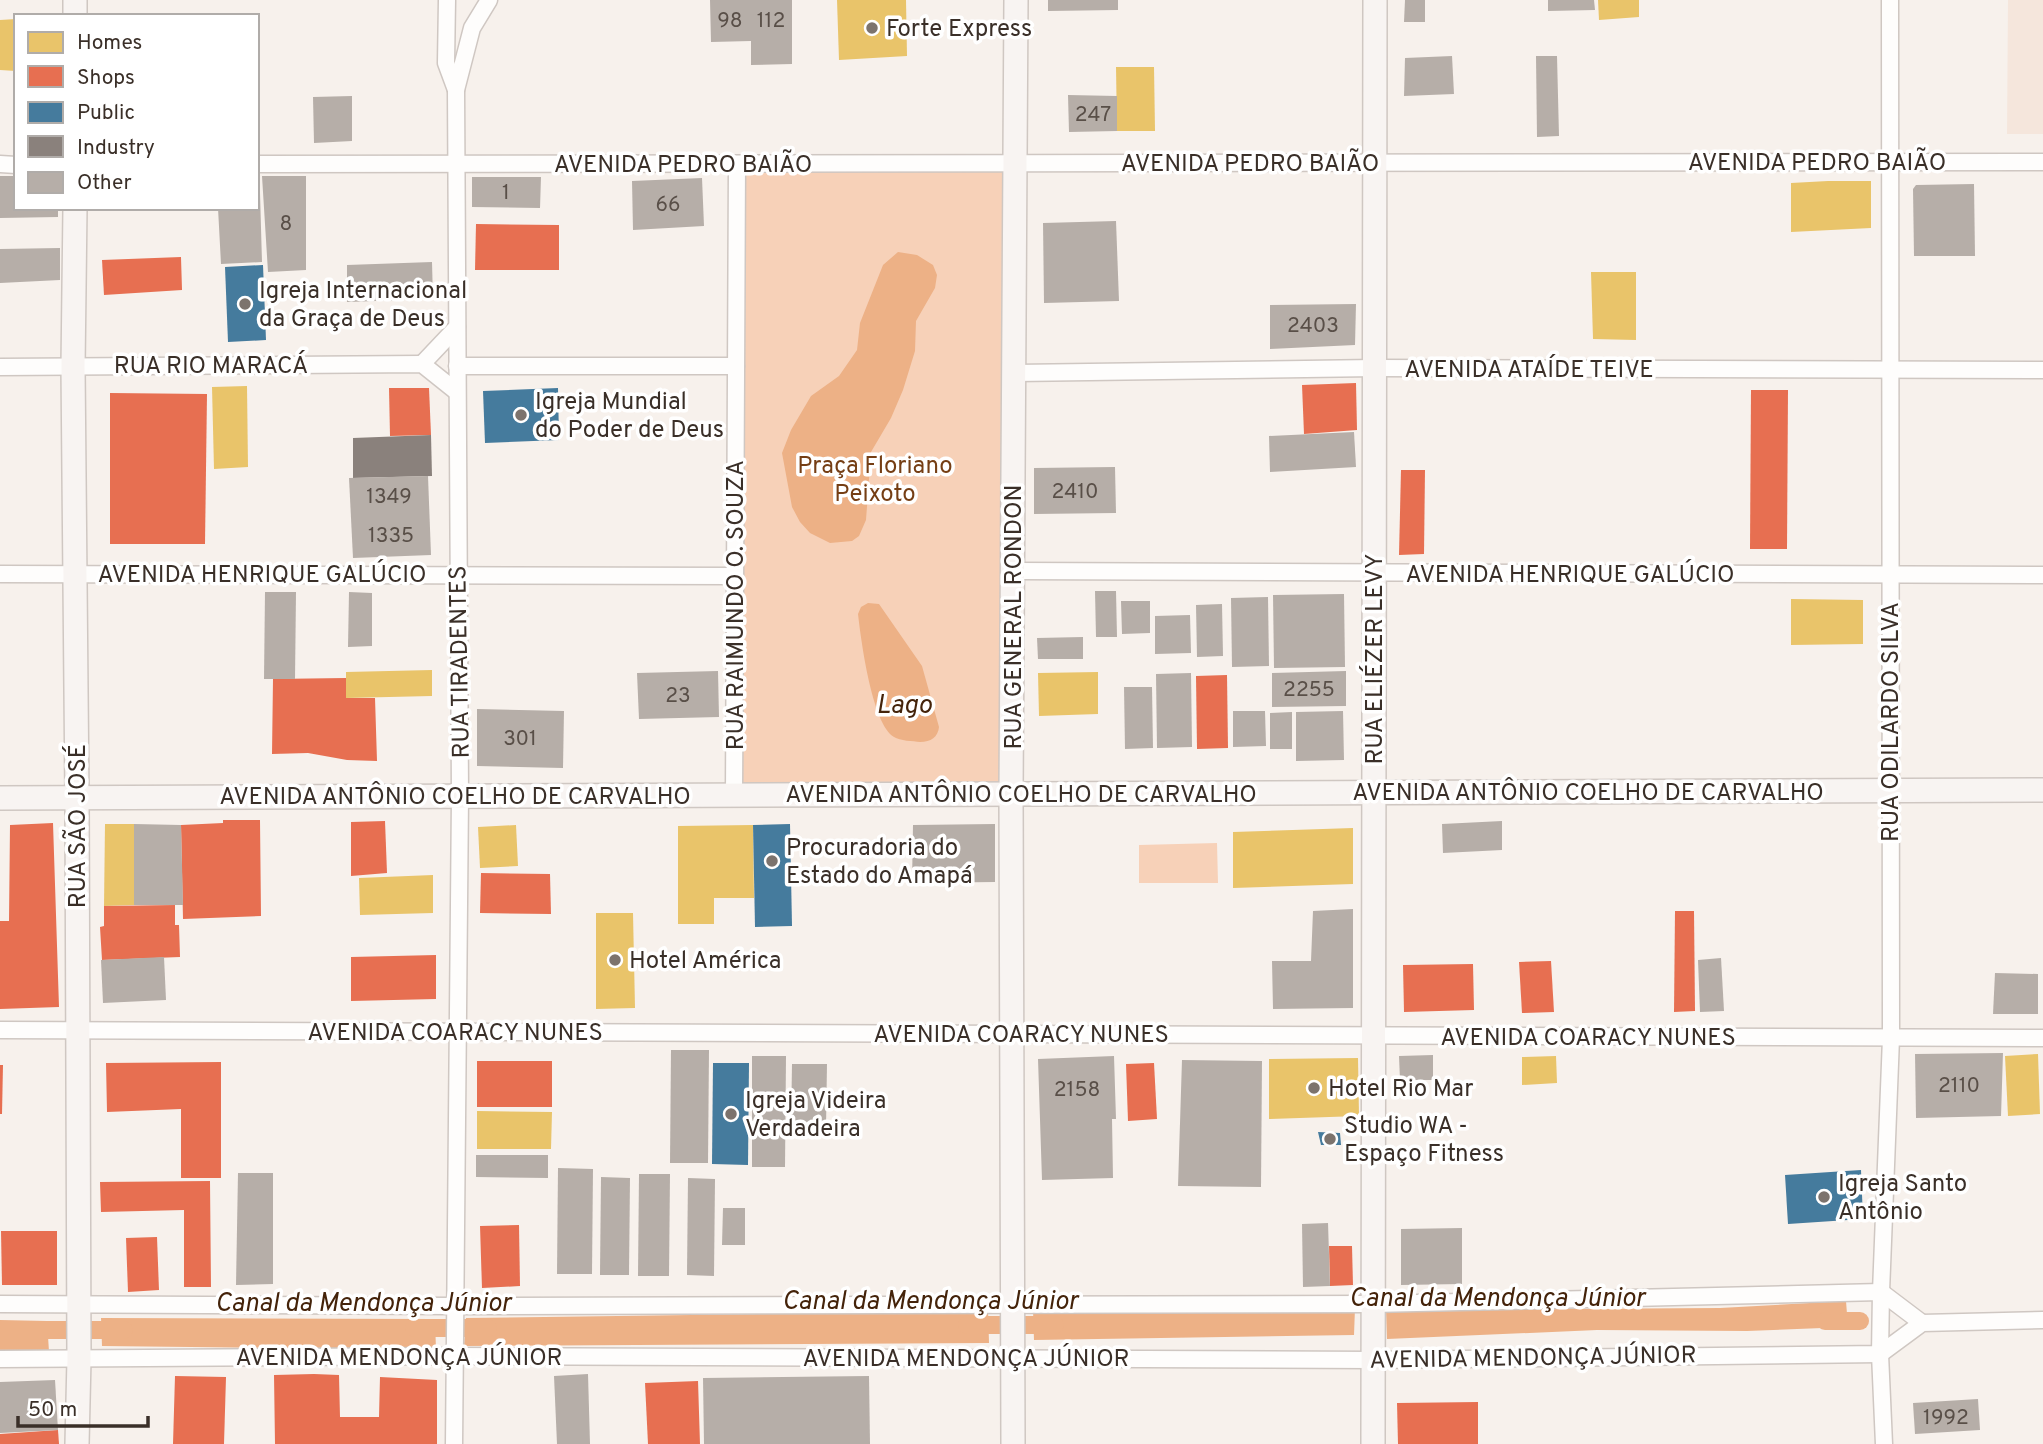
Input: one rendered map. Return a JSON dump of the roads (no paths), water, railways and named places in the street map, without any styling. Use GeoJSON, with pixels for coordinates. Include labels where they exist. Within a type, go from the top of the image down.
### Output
{"type":"FeatureCollection","features":[{"type":"Feature","properties":{"kind":"street","name":"RUA TIRADENTES"},"geometry":{"type":"LineString","coordinates":[[447,0],[446,63],[456,90]]}},
{"type":"Feature","properties":{"kind":"street","name":"RUA TIRADENTES"},"geometry":{"type":"LineString","coordinates":[[454,1444],[460,796],[456,90],[472,28],[489,0]]}},
{"type":"Feature","properties":{"kind":"street","name":"RUA GENERAL RONDON"},"geometry":{"type":"LineString","coordinates":[[1013,1444],[1011,793],[1016,0]]}},
{"type":"Feature","properties":{"kind":"street","name":"RUA ELIÉZER LEVY"},"geometry":{"type":"LineString","coordinates":[[1373,1444],[1375,0]]}},
{"type":"Feature","properties":{"kind":"street","name":"RUA ODILARDO SILVA"},"geometry":{"type":"LineString","coordinates":[[1884,1444],[1880,1354],[1881,1292],[1891,1038],[1890,0]]}},
{"type":"Feature","properties":{"kind":"street","name":"AVENIDA PEDRO BAIÃO"},"geometry":{"type":"LineString","coordinates":[[259,164],[2043,162]]}},
{"type":"Feature","properties":{"kind":"street","name":"RUA RAIMUNDO O. SOUZA"},"geometry":{"type":"LineString","coordinates":[[734,795],[737,164]]}},
{"type":"Feature","properties":{"kind":"street","name":"RUA SÃO JOSÉ"},"geometry":{"type":"LineString","coordinates":[[75,210],[73,367],[78,1444]]}},
{"type":"Feature","properties":{"kind":"street"},"geometry":{"type":"LineString","coordinates":[[457,327],[422,364],[457,391]]}},
{"type":"Feature","properties":{"kind":"street","name":"RUA RIO MARACÁ"},"geometry":{"type":"LineString","coordinates":[[0,367],[422,364]]}},
{"type":"Feature","properties":{"kind":"street"},"geometry":{"type":"LineString","coordinates":[[457,366],[736,366]]}},
{"type":"Feature","properties":{"kind":"street","name":"AVENIDA ATAÍDE TEIVE"},"geometry":{"type":"LineString","coordinates":[[1014,373],[1375,368],[2043,370]]}},
{"type":"Feature","properties":{"kind":"street","name":"AVENIDA HENRIQUE GALÚCIO"},"geometry":{"type":"LineString","coordinates":[[1012,571],[2043,575]]}},
{"type":"Feature","properties":{"kind":"street","name":"AVENIDA HENRIQUE GALÚCIO"},"geometry":{"type":"LineString","coordinates":[[0,573],[735,576]]}},
{"type":"Feature","properties":{"kind":"street","name":"AVENIDA ANTÔNIO COELHO DE CARVALHO"},"geometry":{"type":"LineString","coordinates":[[0,798],[2043,790]]}},
{"type":"Feature","properties":{"kind":"street","name":"AVENIDA COARACY NUNES"},"geometry":{"type":"LineString","coordinates":[[0,1030],[2043,1038]]}},
{"type":"Feature","properties":{"kind":"street"},"geometry":{"type":"LineString","coordinates":[[1881,1292],[1922,1323]]}},
{"type":"Feature","properties":{"kind":"street","name":"AVENIDA MENDONÇA JÚNIOR"},"geometry":{"type":"LineString","coordinates":[[0,1304],[79,1313],[1373,1308],[1881,1292]]}},
{"type":"Feature","properties":{"kind":"street"},"geometry":{"type":"LineString","coordinates":[[1880,1354],[1922,1323],[2043,1320]]}},
{"type":"Feature","properties":{"kind":"street","name":"AVENIDA MENDONÇA JÚNIOR"},"geometry":{"type":"LineString","coordinates":[[0,1359],[79,1353],[453,1352],[1373,1350],[1880,1354]]}},
{"type":"Feature","properties":{"kind":"water"},"geometry":{"type":"Polygon","coordinates":[[[898,252],[917,255],[933,265],[937,275],[935,288],[916,321],[915,351],[903,390],[891,418],[871,452],[866,520],[859,536],[852,541],[830,543],[810,533],[792,507],[782,453],[791,430],[811,396],[839,376],[857,350],[860,323],[883,265],[898,252]]]}},
{"type":"Feature","properties":{"kind":"water","name":"Lago"},"geometry":{"type":"Polygon","coordinates":[[[868,603],[879,604],[922,666],[939,727],[931,740],[920,742],[894,737],[886,729],[880,716],[869,680],[858,614],[861,607],[868,603]]]}},
{"type":"Feature","properties":{"kind":"water"},"geometry":{"type":"Polygon","coordinates":[[[1846,1301],[1848,1327],[1747,1331],[1597,1330],[1387,1339],[1386,1310],[1720,1308],[1846,1301]]]}},
{"type":"Feature","properties":{"kind":"water"},"geometry":{"type":"Polygon","coordinates":[[[988,1308],[989,1343],[464,1346],[466,1318],[919,1312],[988,1308]]]}},
{"type":"Feature","properties":{"kind":"water"},"geometry":{"type":"Polygon","coordinates":[[[1355,1308],[1354,1335],[1034,1340],[1033,1310],[1355,1308]]]}},
{"type":"Feature","properties":{"kind":"water"},"geometry":{"type":"Polygon","coordinates":[[[101,1318],[435,1319],[436,1350],[102,1346],[101,1318]]]}},
{"type":"Feature","properties":{"kind":"water"},"geometry":{"type":"Polygon","coordinates":[[[0,1320],[47,1321],[49,1352],[0,1351],[0,1320]]]}},
{"type":"Feature","properties":{"kind":"waterway","name":"Canal da Mendonça Júnior"},"geometry":{"type":"LineString","coordinates":[[1825,1321],[1860,1321]]}},
{"type":"Feature","properties":{"kind":"waterway","name":"Canal da Mendonça Júnior"},"geometry":{"type":"LineString","coordinates":[[967,1325],[1055,1325]]}},
{"type":"Feature","properties":{"kind":"waterway","name":"Canal da Mendonça Júnior"},"geometry":{"type":"LineString","coordinates":[[414,1328],[488,1328]]}},
{"type":"Feature","properties":{"kind":"waterway","name":"Canal da Mendonça Júnior"},"geometry":{"type":"LineString","coordinates":[[0,1330],[124,1330]]}},
{"type":"Feature","properties":{"kind":"place","name":"Forte Express"},"geometry":{"type":"Point","coordinates":[872,28]}},
{"type":"Feature","properties":{"kind":"place","name":"Igreja Internacional da Graça de Deus"},"geometry":{"type":"Point","coordinates":[245,304]}},
{"type":"Feature","properties":{"kind":"place","name":"Igreja Mundial do Poder de Deus"},"geometry":{"type":"Point","coordinates":[521,415]}},
{"type":"Feature","properties":{"kind":"place","name":"Procuradoria do Estado do Amapá"},"geometry":{"type":"Point","coordinates":[772,861]}},
{"type":"Feature","properties":{"kind":"place","name":"Hotel América"},"geometry":{"type":"Point","coordinates":[615,960]}},
{"type":"Feature","properties":{"kind":"place","name":"Hotel Rio Mar"},"geometry":{"type":"Point","coordinates":[1314,1088]}},
{"type":"Feature","properties":{"kind":"place","name":"Igreja Videira Verdadeira"},"geometry":{"type":"Point","coordinates":[731,1114]}},
{"type":"Feature","properties":{"kind":"place","name":"Studio WA - Espaço Fitness"},"geometry":{"type":"Point","coordinates":[1330,1139]}},
{"type":"Feature","properties":{"kind":"place","name":"Igreja Santo Antônio"},"geometry":{"type":"Point","coordinates":[1824,1197]}},
{"type":"Feature","properties":{"kind":"park label","name":"Praça Floriano Peixoto"},"geometry":{"type":"Point","coordinates":[875,479]}}]}
